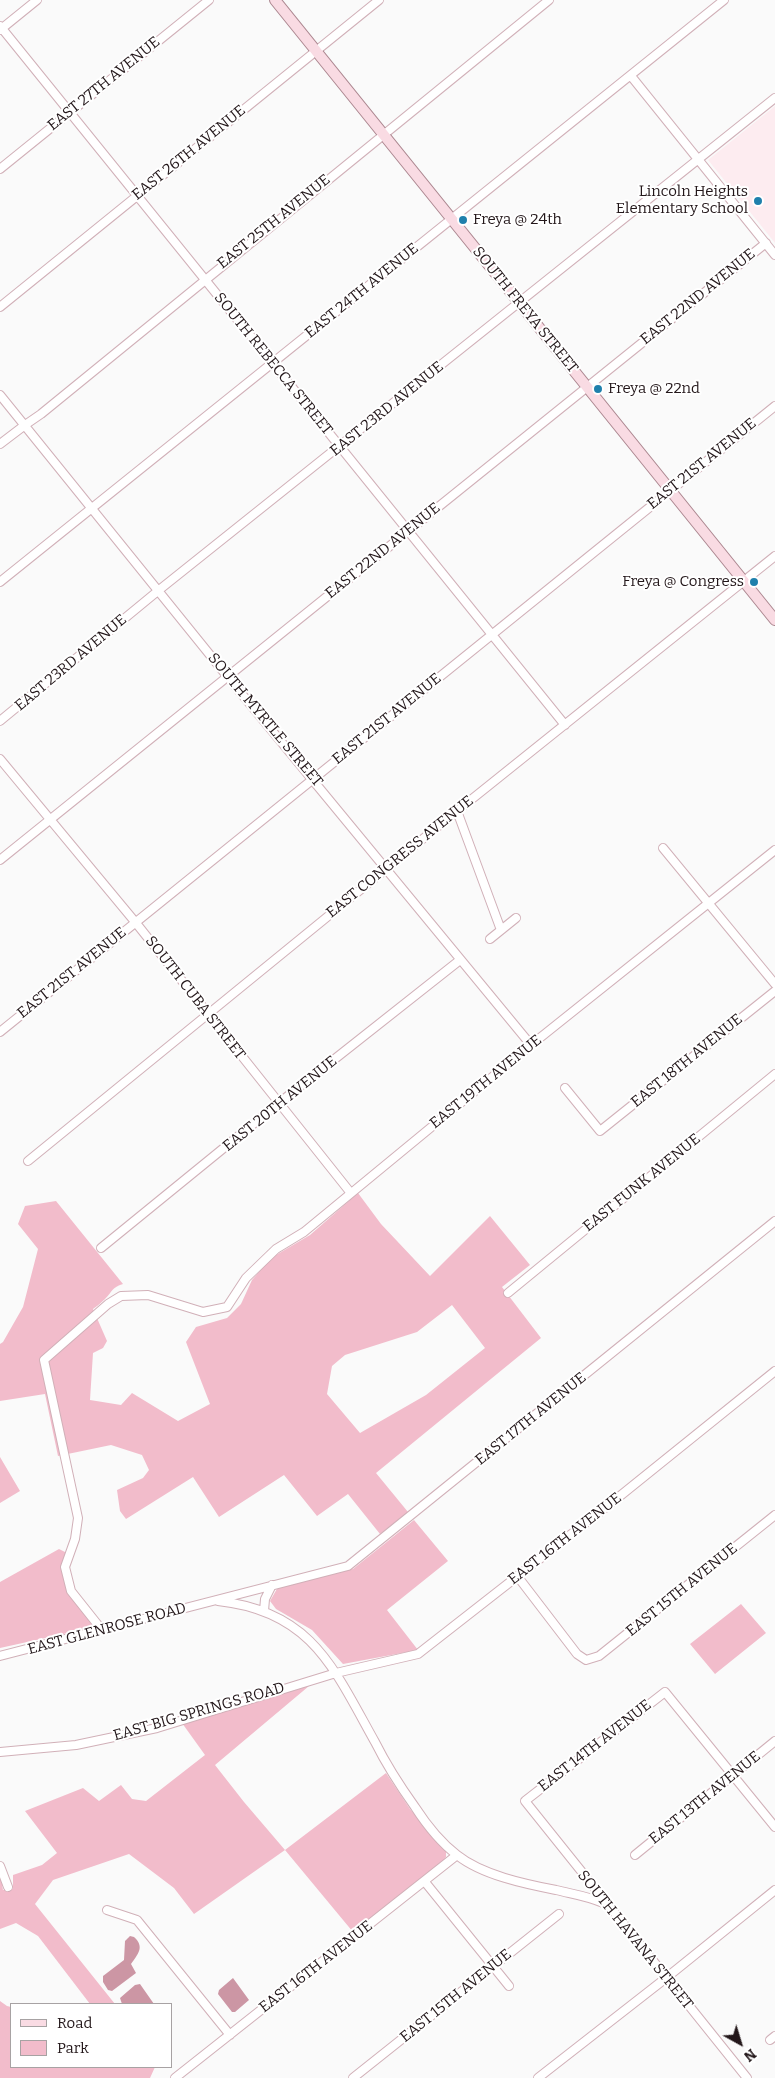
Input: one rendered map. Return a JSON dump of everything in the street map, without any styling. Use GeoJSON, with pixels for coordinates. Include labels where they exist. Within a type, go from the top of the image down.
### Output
{"type":"FeatureCollection","features":[{"type":"Feature","properties":{"kind":"main road","name":"SOUTH FREYA STREET"},"geometry":{"type":"LineString","coordinates":[[275,0],[775,620]]}},
{"type":"Feature","properties":{"kind":"street"},"geometry":{"type":"LineString","coordinates":[[1,28],[37,0]]}},
{"type":"Feature","properties":{"kind":"street","name":"EAST 27TH AVENUE"},"geometry":{"type":"LineString","coordinates":[[0,169],[209,0]]}},
{"type":"Feature","properties":{"kind":"street","name":"EAST 26TH AVENUE"},"geometry":{"type":"LineString","coordinates":[[0,307],[379,0]]}},
{"type":"Feature","properties":{"kind":"street","name":"EAST 25TH AVENUE"},"geometry":{"type":"LineString","coordinates":[[0,444],[41,414],[549,0]]}},
{"type":"Feature","properties":{"kind":"street","name":"EAST 24TH AVENUE"},"geometry":{"type":"LineString","coordinates":[[0,582],[91,506],[724,0]]}},
{"type":"Feature","properties":{"kind":"street","name":"SOUTH REBECCA STREET"},"geometry":{"type":"LineString","coordinates":[[1,28],[565,725]]}},
{"type":"Feature","properties":{"kind":"street"},"geometry":{"type":"LineString","coordinates":[[631,76],[775,254]]}},
{"type":"Feature","properties":{"kind":"street","name":"EAST 23RD AVENUE"},"geometry":{"type":"LineString","coordinates":[[0,721],[159,590],[775,98]]}},
{"type":"Feature","properties":{"kind":"street","name":"EAST 22ND AVENUE"},"geometry":{"type":"LineString","coordinates":[[0,860],[766,243]]}},
{"type":"Feature","properties":{"kind":"street","name":"SOUTH MYRTLE STREET"},"geometry":{"type":"LineString","coordinates":[[0,395],[227,676],[313,778],[531,1045]]}},
{"type":"Feature","properties":{"kind":"street","name":"EAST 21ST AVENUE"},"geometry":{"type":"LineString","coordinates":[[0,1032],[775,406]]}},
{"type":"Feature","properties":{"kind":"street","name":"EAST CONGRESS AVENUE"},"geometry":{"type":"LineString","coordinates":[[28,1161],[30,1156],[775,556]]}},
{"type":"Feature","properties":{"kind":"street","name":"SOUTH CUBA STREET"},"geometry":{"type":"LineString","coordinates":[[0,759],[136,923],[350,1192]]}},
{"type":"Feature","properties":{"kind":"street"},"geometry":{"type":"LineString","coordinates":[[458,811],[501,930]]}},
{"type":"Feature","properties":{"kind":"street"},"geometry":{"type":"LineString","coordinates":[[663,848],[775,984]]}},
{"type":"Feature","properties":{"kind":"street","name":"EAST 19TH AVENUE"},"geometry":{"type":"LineString","coordinates":[[102,1630],[71,1591],[65,1567],[76,1539],[78,1518],[44,1360],[108,1304],[121,1296],[148,1296],[203,1312],[227,1307],[246,1278],[276,1249],[304,1232],[350,1192],[531,1045],[775,850]]}},
{"type":"Feature","properties":{"kind":"street"},"geometry":{"type":"LineString","coordinates":[[490,939],[516,918]]}},
{"type":"Feature","properties":{"kind":"street","name":"EAST 20TH AVENUE"},"geometry":{"type":"LineString","coordinates":[[101,1248],[279,1103],[460,960]]}},
{"type":"Feature","properties":{"kind":"street","name":"EAST 18TH AVENUE"},"geometry":{"type":"LineString","coordinates":[[565,1088],[600,1132],[775,991]]}},
{"type":"Feature","properties":{"kind":"street","name":"EAST FUNK AVENUE"},"geometry":{"type":"LineString","coordinates":[[508,1293],[775,1074]]}},
{"type":"Feature","properties":{"kind":"street","name":"EAST 17TH AVENUE"},"geometry":{"type":"LineString","coordinates":[[214,1601],[348,1566],[775,1221]]}},
{"type":"Feature","properties":{"kind":"street","name":"EAST 16TH AVENUE"},"geometry":{"type":"LineString","coordinates":[[336,1673],[418,1654],[518,1577],[775,1371]]}},
{"type":"Feature","properties":{"kind":"street","name":"EAST 15TH AVENUE"},"geometry":{"type":"LineString","coordinates":[[518,1577],[577,1654],[586,1660],[599,1656],[775,1515]]}},
{"type":"Feature","properties":{"kind":"street"},"geometry":{"type":"LineString","coordinates":[[264,1611],[265,1599],[272,1585]]}},
{"type":"Feature","properties":{"kind":"street"},"geometry":{"type":"LineString","coordinates":[[214,1601],[232,1603],[264,1611],[283,1620],[315,1644],[336,1673],[358,1709],[375,1743],[409,1799],[428,1826],[457,1855],[480,1868],[523,1883],[592,1898],[606,1905]]}},
{"type":"Feature","properties":{"kind":"street","name":"EAST GLENROSE ROAD"},"geometry":{"type":"LineString","coordinates":[[0,1656],[214,1601]]}},
{"type":"Feature","properties":{"kind":"street","name":"EAST BIG SPRINGS ROAD"},"geometry":{"type":"LineString","coordinates":[[0,1752],[76,1744],[157,1728],[336,1673]]}},
{"type":"Feature","properties":{"kind":"street","name":"EAST 14TH AVENUE"},"geometry":{"type":"LineString","coordinates":[[525,1801],[665,1692],[733,1775]]}},
{"type":"Feature","properties":{"kind":"street","name":"EAST 13TH AVENUE"},"geometry":{"type":"LineString","coordinates":[[635,1855],[775,1741]]}},
{"type":"Feature","properties":{"kind":"street"},"geometry":{"type":"LineString","coordinates":[[733,1775],[775,1827]]}},
{"type":"Feature","properties":{"kind":"street","name":"SOUTH HAVANA STREET"},"geometry":{"type":"LineString","coordinates":[[525,1801],[606,1905],[614,1912],[747,2078]]}},
{"type":"Feature","properties":{"kind":"street","name":"EAST 16TH AVENUE"},"geometry":{"type":"LineString","coordinates":[[175,2078],[457,1855]]}},
{"type":"Feature","properties":{"kind":"street"},"geometry":{"type":"LineString","coordinates":[[0,1866],[8,1887]]}},
{"type":"Feature","properties":{"kind":"street"},"geometry":{"type":"LineString","coordinates":[[425,1882],[509,1986]]}},
{"type":"Feature","properties":{"kind":"street"},"geometry":{"type":"LineString","coordinates":[[538,2078],[775,1890]]}},
{"type":"Feature","properties":{"kind":"street"},"geometry":{"type":"LineString","coordinates":[[107,1910],[137,1920],[230,2035]]}},
{"type":"Feature","properties":{"kind":"street","name":"EAST 15TH AVENUE"},"geometry":{"type":"LineString","coordinates":[[353,2078],[559,1914]]}},
{"type":"Feature","properties":{"kind":"shaded area","name":"Lincoln Heights Elementary School"},"geometry":{"type":"Polygon","coordinates":[[[775,106],[775,243],[708,160],[775,106]]]}},
{"type":"Feature","properties":{"kind":"shaded area"},"geometry":{"type":"Polygon","coordinates":[[[130,1936],[134,1937],[140,1947],[138,1954],[131,1964],[136,1973],[112,1991],[108,1990],[103,1982],[103,1976],[124,1960],[125,1941],[130,1936]]]}},
{"type":"Feature","properties":{"kind":"shaded area"},"geometry":{"type":"Polygon","coordinates":[[[233,1978],[249,2000],[235,2012],[232,2012],[218,1994],[219,1990],[233,1978]]]}},
{"type":"Feature","properties":{"kind":"shaded area"},"geometry":{"type":"Polygon","coordinates":[[[140,1984],[153,2003],[122,2003],[120,1998],[135,1985],[140,1984]]]}},
{"type":"Feature","properties":{"kind":"green space"},"geometry":{"type":"Polygon","coordinates":[[[358,1193],[381,1224],[430,1276],[490,1216],[530,1265],[502,1287],[541,1338],[376,1473],[408,1512],[380,1534],[348,1494],[317,1516],[284,1475],[219,1517],[193,1477],[126,1519],[120,1511],[117,1490],[143,1478],[149,1470],[142,1455],[111,1445],[58,1456],[45,1394],[0,1401],[0,1344],[23,1307],[38,1249],[18,1224],[25,1206],[56,1201],[123,1284],[114,1288],[93,1309],[107,1341],[103,1348],[93,1353],[90,1400],[121,1405],[132,1393],[178,1421],[210,1404],[186,1342],[196,1327],[227,1318],[241,1304],[252,1280],[271,1258],[310,1235],[358,1193]],[[452,1305],[417,1332],[345,1355],[332,1366],[327,1394],[360,1433],[426,1395],[485,1348],[452,1305]]]}},
{"type":"Feature","properties":{"kind":"green space"},"geometry":{"type":"Polygon","coordinates":[[[0,1457],[20,1491],[0,1503],[0,1457]]]}},
{"type":"Feature","properties":{"kind":"green space"},"geometry":{"type":"Polygon","coordinates":[[[414,1520],[448,1561],[387,1610],[418,1650],[343,1664],[312,1630],[276,1609],[270,1601],[278,1587],[353,1569],[414,1520]]]}},
{"type":"Feature","properties":{"kind":"green space"},"geometry":{"type":"Polygon","coordinates":[[[59,1549],[67,1553],[64,1575],[69,1593],[95,1627],[0,1648],[0,1582],[59,1549]]]}},
{"type":"Feature","properties":{"kind":"green space"},"geometry":{"type":"Polygon","coordinates":[[[741,1604],[766,1633],[715,1674],[690,1644],[741,1604]]]}},
{"type":"Feature","properties":{"kind":"green space"},"geometry":{"type":"Polygon","coordinates":[[[309,1686],[215,1765],[285,1850],[194,1914],[174,1888],[129,1854],[53,1880],[35,1904],[114,2003],[89,2003],[38,1936],[16,1923],[0,1929],[0,1873],[3,1890],[13,1889],[13,1875],[42,1865],[57,1853],[25,1811],[83,1788],[99,1801],[121,1785],[132,1799],[146,1801],[205,1755],[182,1723],[309,1686]]]}},
{"type":"Feature","properties":{"kind":"green space"},"geometry":{"type":"Polygon","coordinates":[[[386,1773],[410,1809],[446,1850],[446,1857],[353,1932],[285,1850],[386,1773]]]}},
{"type":"Feature","properties":{"kind":"green space"},"geometry":{"type":"Polygon","coordinates":[[[0,2001],[10,2007],[10,2068],[155,2068],[150,2078],[0,2078],[0,2001]]]}},
{"type":"Feature","properties":{"kind":"place","name":"Lincoln Heights Elementary School"},"geometry":{"type":"Point","coordinates":[758,201]}},
{"type":"Feature","properties":{"kind":"place","name":"Freya @ 24th"},"geometry":{"type":"Point","coordinates":[463,220]}},
{"type":"Feature","properties":{"kind":"place","name":"Freya @ 22nd"},"geometry":{"type":"Point","coordinates":[598,389]}},
{"type":"Feature","properties":{"kind":"place","name":"Freya @ Congress"},"geometry":{"type":"Point","coordinates":[754,582]}}]}
